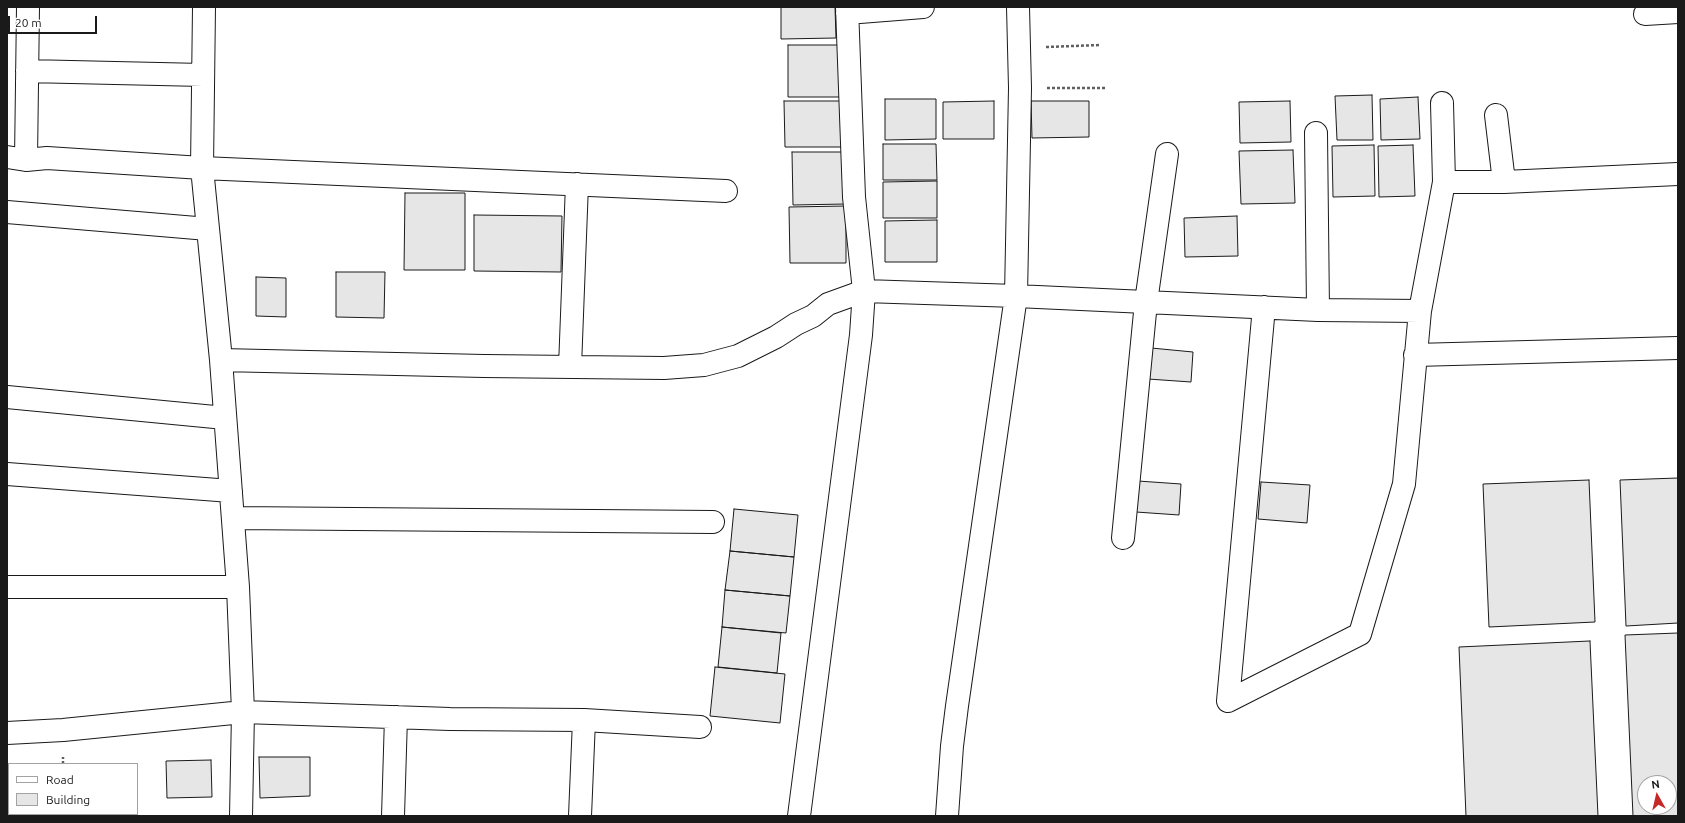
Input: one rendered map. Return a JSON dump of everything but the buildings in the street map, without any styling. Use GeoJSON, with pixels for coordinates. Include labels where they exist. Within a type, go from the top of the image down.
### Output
{"type":"FeatureCollection","features":[{"type":"Feature","properties":{"kind":"street"},"geometry":{"type":"LineString","coordinates":[[28,7],[27,71],[17,158],[47,158],[202,168],[726,191]]}},
{"type":"Feature","properties":{"kind":"street"},"geometry":{"type":"LineString","coordinates":[[204,7],[202,168],[221,360],[234,518],[243,712],[241,816]]}},
{"type":"Feature","properties":{"kind":"street"},"geometry":{"type":"LineString","coordinates":[[799,816],[861,335],[864,291],[854,197],[847,10],[923,7]]}},
{"type":"Feature","properties":{"kind":"street"},"geometry":{"type":"LineString","coordinates":[[947,816],[952,746],[957,706],[1016,296],[1020,88],[1018,7]]}},
{"type":"Feature","properties":{"kind":"street"},"geometry":{"type":"LineString","coordinates":[[1645,14],[1678,12]]}},
{"type":"Feature","properties":{"kind":"street"},"geometry":{"type":"LineString","coordinates":[[27,71],[203,75]]}},
{"type":"Feature","properties":{"kind":"street"},"geometry":{"type":"LineString","coordinates":[[1264,307],[1228,701],[1360,634],[1404,484],[1420,311],[1444,182],[1442,103]]}},
{"type":"Feature","properties":{"kind":"street"},"geometry":{"type":"LineString","coordinates":[[1496,115],[1504,182]]}},
{"type":"Feature","properties":{"kind":"street"},"geometry":{"type":"LineString","coordinates":[[1316,133],[1318,310]]}},
{"type":"Feature","properties":{"kind":"street"},"geometry":{"type":"LineString","coordinates":[[1123,538],[1146,302],[1167,154]]}},
{"type":"Feature","properties":{"kind":"street"},"geometry":{"type":"LineString","coordinates":[[1444,182],[1504,182],[1678,174]]}},
{"type":"Feature","properties":{"kind":"street"},"geometry":{"type":"LineString","coordinates":[[570,367],[577,184]]}},
{"type":"Feature","properties":{"kind":"street"},"geometry":{"type":"LineString","coordinates":[[7,212],[208,229]]}},
{"type":"Feature","properties":{"kind":"street"},"geometry":{"type":"LineString","coordinates":[[221,360],[664,368],[704,365],[744,353],[776,337],[812,316],[828,304],[864,291],[1016,296],[1318,310],[1420,311]]}},
{"type":"Feature","properties":{"kind":"street"},"geometry":{"type":"LineString","coordinates":[[1415,355],[1678,348]]}},
{"type":"Feature","properties":{"kind":"street"},"geometry":{"type":"LineString","coordinates":[[7,397],[225,418]]}},
{"type":"Feature","properties":{"kind":"street"},"geometry":{"type":"LineString","coordinates":[[7,474],[231,491]]}},
{"type":"Feature","properties":{"kind":"street"},"geometry":{"type":"LineString","coordinates":[[234,518],[713,522]]}},
{"type":"Feature","properties":{"kind":"street"},"geometry":{"type":"LineString","coordinates":[[7,587],[238,587]]}},
{"type":"Feature","properties":{"kind":"street"},"geometry":{"type":"LineString","coordinates":[[7,733],[63,730],[243,712],[396,717],[584,720],[700,727]]}},
{"type":"Feature","properties":{"kind":"street"},"geometry":{"type":"LineString","coordinates":[[393,816],[396,717]]}},
{"type":"Feature","properties":{"kind":"street"},"geometry":{"type":"LineString","coordinates":[[580,816],[584,720]]}},
{"type":"Feature","properties":{"kind":"path"},"geometry":{"type":"LineString","coordinates":[[1020,48],[1100,45]]}},
{"type":"Feature","properties":{"kind":"path"},"geometry":{"type":"LineString","coordinates":[[1020,88],[1105,88]]}}]}
